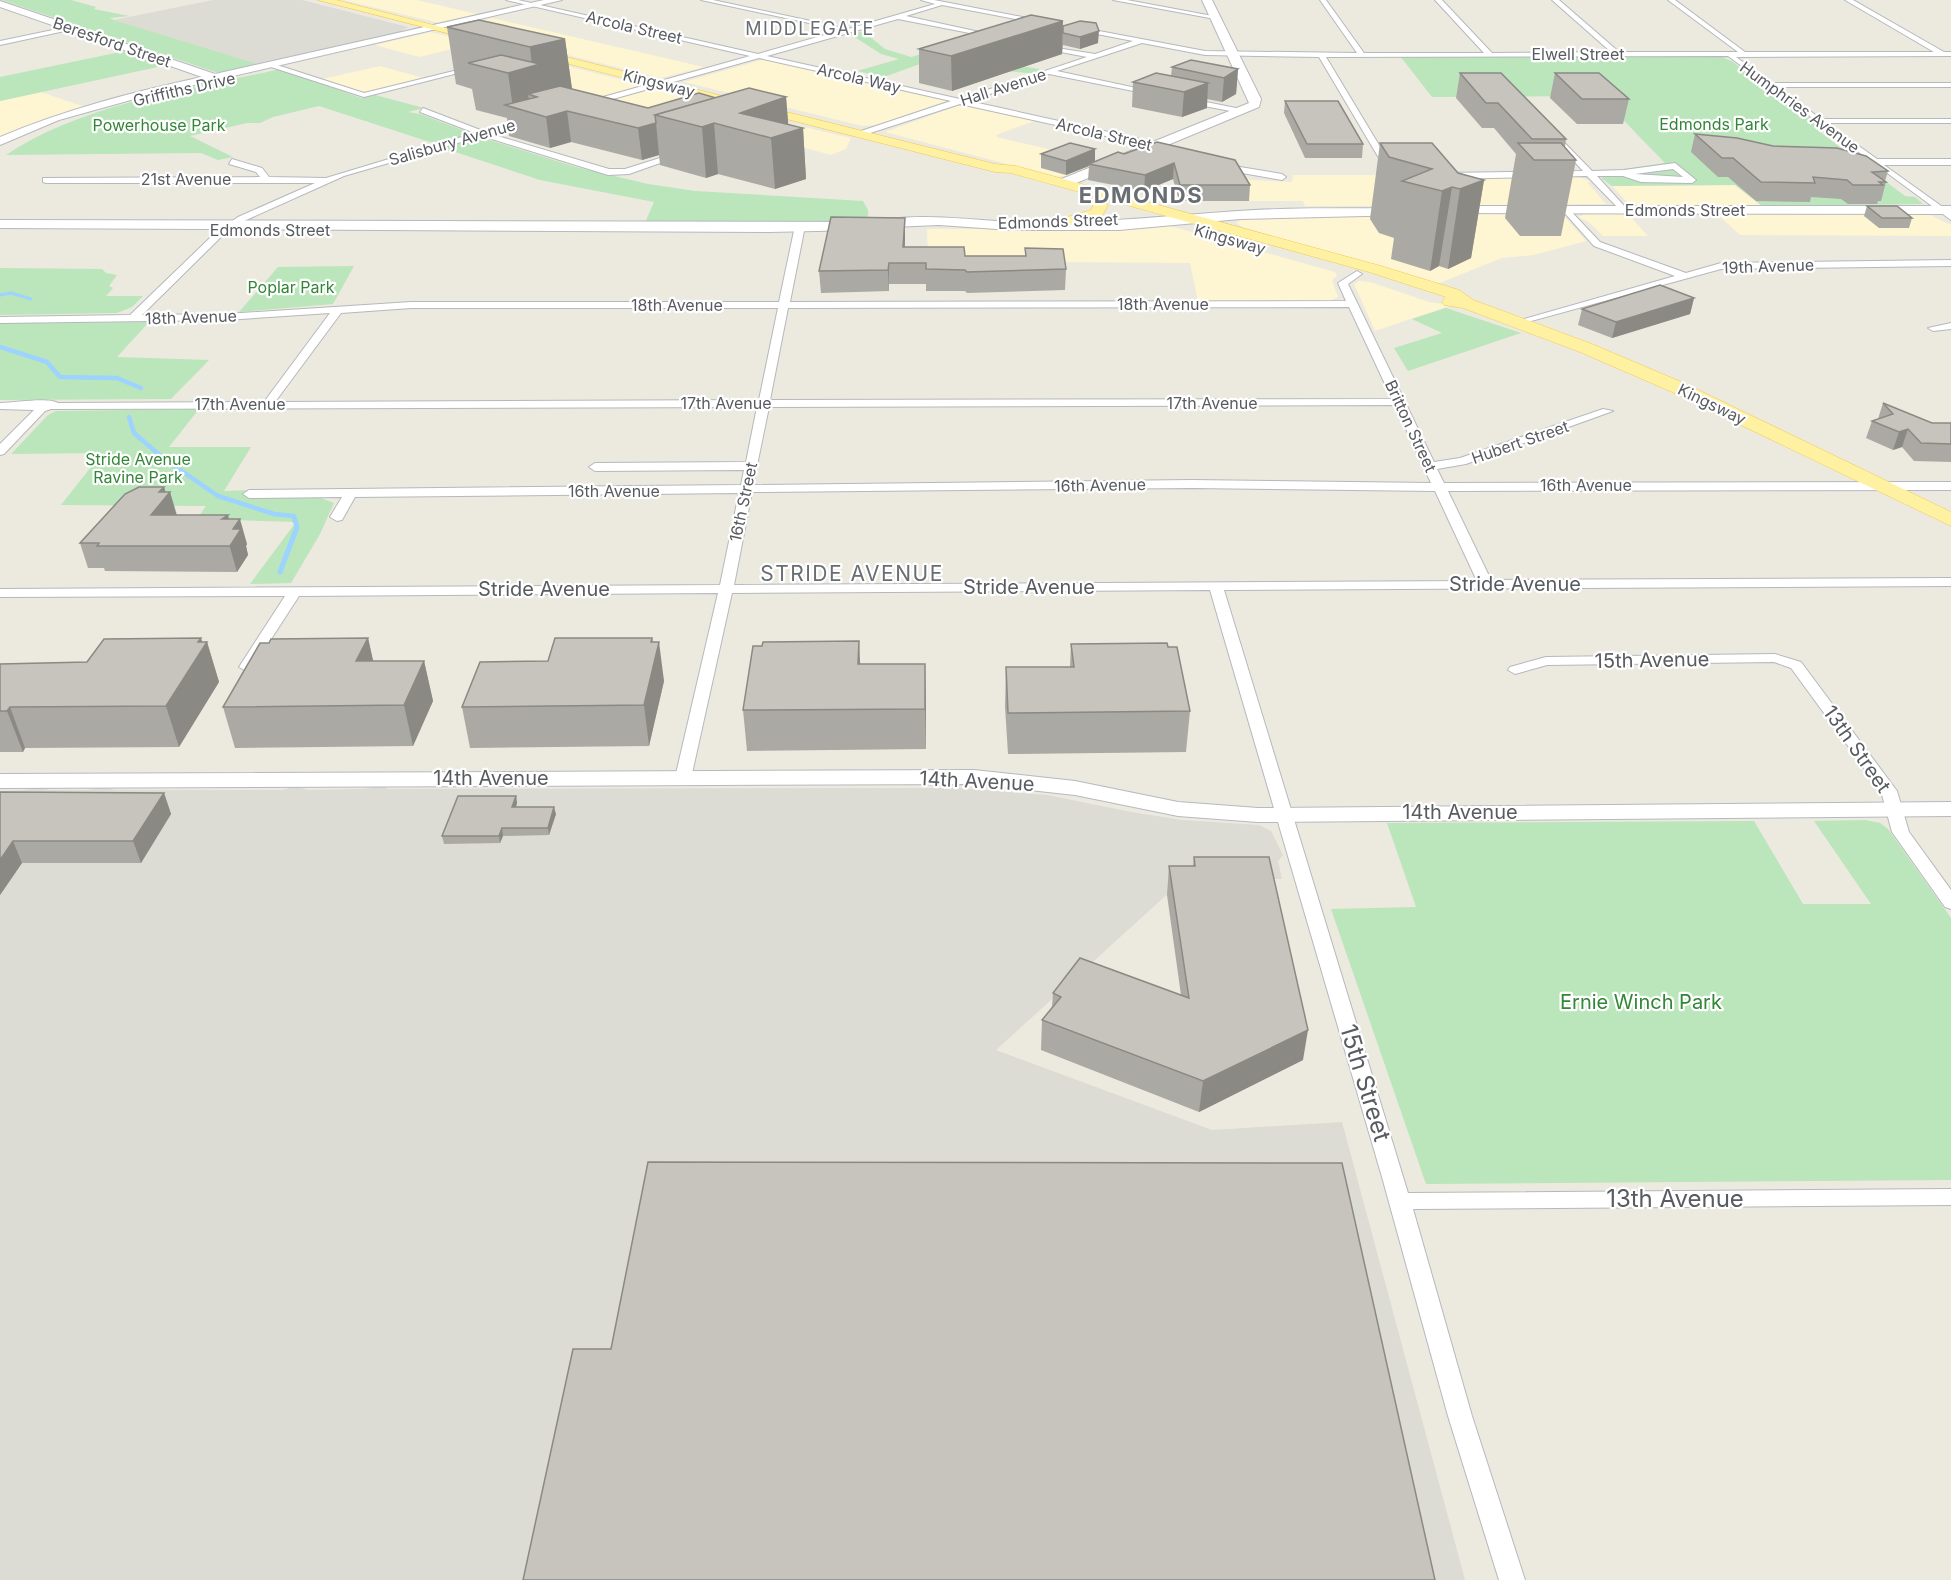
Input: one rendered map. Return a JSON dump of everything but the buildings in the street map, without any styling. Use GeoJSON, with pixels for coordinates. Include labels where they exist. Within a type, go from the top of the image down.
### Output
{"type":"FeatureCollection","features":[{"type":"Feature","properties":{"kind":"main road"},"geometry":{"type":"LineString","coordinates":[[323,0],[497,43]]}},
{"type":"Feature","properties":{"kind":"main road"},"geometry":{"type":"LineString","coordinates":[[409,34],[417,23]]}},
{"type":"Feature","properties":{"kind":"main road","name":"Kingsway"},"geometry":{"type":"LineString","coordinates":[[529,53],[661,83],[996,168],[1011,169],[1064,183],[1164,217],[1357,274],[1435,300],[1467,304],[1521,323],[1678,388],[1951,520]]}},
{"type":"Feature","properties":{"kind":"main road","name":"Kingsway"},"geometry":{"type":"LineString","coordinates":[[996,168],[1002,175],[1095,201],[1164,217],[1237,223],[1454,294],[1467,304]]}},
{"type":"Feature","properties":{"kind":"main road"},"geometry":{"type":"LineString","coordinates":[[1072,220],[1097,213],[1101,205],[1095,201]]}},
{"type":"Feature","properties":{"kind":"street","name":"Arcola Street"},"geometry":{"type":"LineString","coordinates":[[509,0],[759,55]]}},
{"type":"Feature","properties":{"kind":"street","name":"Griffiths Drive"},"geometry":{"type":"LineString","coordinates":[[0,148],[83,115],[271,66],[558,0]]}},
{"type":"Feature","properties":{"kind":"street"},"geometry":{"type":"LineString","coordinates":[[704,0],[849,30]]}},
{"type":"Feature","properties":{"kind":"street"},"geometry":{"type":"LineString","coordinates":[[924,0],[1055,25]]}},
{"type":"Feature","properties":{"kind":"street"},"geometry":{"type":"LineString","coordinates":[[580,106],[952,0]]}},
{"type":"Feature","properties":{"kind":"street"},"geometry":{"type":"LineString","coordinates":[[1116,0],[1215,18]]}},
{"type":"Feature","properties":{"kind":"street"},"geometry":{"type":"LineString","coordinates":[[1064,183],[1253,106],[1256,101],[1207,0]]}},
{"type":"Feature","properties":{"kind":"street"},"geometry":{"type":"LineString","coordinates":[[1323,0],[1362,55]]}},
{"type":"Feature","properties":{"kind":"street"},"geometry":{"type":"LineString","coordinates":[[1438,0],[1490,55]]}},
{"type":"Feature","properties":{"kind":"street"},"geometry":{"type":"LineString","coordinates":[[1555,0],[1617,54]]}},
{"type":"Feature","properties":{"kind":"street","name":"Humphries Avenue"},"geometry":{"type":"LineString","coordinates":[[1671,0],[1742,52],[1731,57],[1948,212]]}},
{"type":"Feature","properties":{"kind":"street"},"geometry":{"type":"LineString","coordinates":[[1848,0],[1948,54]]}},
{"type":"Feature","properties":{"kind":"street","name":"Beresford Street"},"geometry":{"type":"LineString","coordinates":[[0,4],[219,79]]}},
{"type":"Feature","properties":{"kind":"street"},"geometry":{"type":"LineString","coordinates":[[896,17],[1000,38]]}},
{"type":"Feature","properties":{"kind":"street","name":"Elwell Street"},"geometry":{"type":"LineString","coordinates":[[1066,27],[1235,58],[1321,55],[1948,54]]}},
{"type":"Feature","properties":{"kind":"street"},"geometry":{"type":"LineString","coordinates":[[0,43],[72,28]]}},
{"type":"Feature","properties":{"kind":"street","name":"Hall Avenue"},"geometry":{"type":"LineString","coordinates":[[864,133],[1141,41]]}},
{"type":"Feature","properties":{"kind":"street"},"geometry":{"type":"LineString","coordinates":[[1035,44],[1095,57]]}},
{"type":"Feature","properties":{"kind":"street","name":"Arcola Way"},"geometry":{"type":"LineString","coordinates":[[759,55],[960,101]]}},
{"type":"Feature","properties":{"kind":"street"},"geometry":{"type":"LineString","coordinates":[[1321,55],[1395,178]]}},
{"type":"Feature","properties":{"kind":"street"},"geometry":{"type":"LineString","coordinates":[[271,66],[364,95],[488,64]]}},
{"type":"Feature","properties":{"kind":"street"},"geometry":{"type":"LineString","coordinates":[[1050,72],[1169,97]]}},
{"type":"Feature","properties":{"kind":"street"},"geometry":{"type":"LineString","coordinates":[[1771,85],[1951,85]]}},
{"type":"Feature","properties":{"kind":"street"},"geometry":{"type":"LineString","coordinates":[[1181,99],[1241,111]]}},
{"type":"Feature","properties":{"kind":"street","name":"Arcola Street"},"geometry":{"type":"LineString","coordinates":[[960,101],[1181,152]]}},
{"type":"Feature","properties":{"kind":"street"},"geometry":{"type":"LineString","coordinates":[[423,110],[584,166],[617,173],[689,152]]}},
{"type":"Feature","properties":{"kind":"street"},"geometry":{"type":"LineString","coordinates":[[778,124],[799,117]]}},
{"type":"Feature","properties":{"kind":"street","name":"Salisbury Avenue"},"geometry":{"type":"LineString","coordinates":[[133,318],[230,227],[326,180],[537,118]]}},
{"type":"Feature","properties":{"kind":"street"},"geometry":{"type":"LineString","coordinates":[[1821,122],[1951,121]]}},
{"type":"Feature","properties":{"kind":"street"},"geometry":{"type":"LineString","coordinates":[[1546,125],[1623,210]]}},
{"type":"Feature","properties":{"kind":"street"},"geometry":{"type":"LineString","coordinates":[[232,162],[260,170],[265,178]]}},
{"type":"Feature","properties":{"kind":"street"},"geometry":{"type":"LineString","coordinates":[[1875,162],[1951,162]]}},
{"type":"Feature","properties":{"kind":"street"},"geometry":{"type":"LineString","coordinates":[[1210,163],[1236,170],[1282,177]]}},
{"type":"Feature","properties":{"kind":"street"},"geometry":{"type":"LineString","coordinates":[[1434,177],[1624,173],[1675,166],[1692,180],[1641,179],[1624,173]]}},
{"type":"Feature","properties":{"kind":"street","name":"21st Avenue"},"geometry":{"type":"LineString","coordinates":[[46,180],[265,178],[326,180]]}},
{"type":"Feature","properties":{"kind":"street","name":"Edmonds Street"},"geometry":{"type":"LineString","coordinates":[[0,224],[230,227],[695,227],[703,229],[785,226],[939,227],[948,224],[1101,226],[1241,209],[1419,210],[1237,223]]}},
{"type":"Feature","properties":{"kind":"street","name":"Edmonds Street"},"geometry":{"type":"LineString","coordinates":[[1433,210],[1948,212]]}},
{"type":"Feature","properties":{"kind":"street"},"geometry":{"type":"LineString","coordinates":[[1567,210],[1597,243],[1685,276]]}},
{"type":"Feature","properties":{"kind":"street","name":"Edmonds Street"},"geometry":{"type":"LineString","coordinates":[[984,224],[1004,220],[1164,217]]}},
{"type":"Feature","properties":{"kind":"street","name":"16th Street"},"geometry":{"type":"LineString","coordinates":[[683,778],[726,588],[800,226]]}},
{"type":"Feature","properties":{"kind":"street","name":"Edmonds Street"},"geometry":{"type":"LineString","coordinates":[[0,230],[230,227]]}},
{"type":"Feature","properties":{"kind":"street","name":"19th Avenue"},"geometry":{"type":"LineString","coordinates":[[1521,323],[1721,266],[1951,263]]}},
{"type":"Feature","properties":{"kind":"street","name":"Britton Street"},"geometry":{"type":"LineString","coordinates":[[1357,274],[1343,283],[1486,585]]}},
{"type":"Feature","properties":{"kind":"street","name":"18th Avenue"},"geometry":{"type":"LineString","coordinates":[[0,320],[225,317],[411,305],[1354,304]]}},
{"type":"Feature","properties":{"kind":"street"},"geometry":{"type":"LineString","coordinates":[[268,404],[339,308]]}},
{"type":"Feature","properties":{"kind":"street"},"geometry":{"type":"LineString","coordinates":[[1933,328],[1951,326]]}},
{"type":"Feature","properties":{"kind":"street","name":"17th Avenue"},"geometry":{"type":"LineString","coordinates":[[0,406],[1400,402]]}},
{"type":"Feature","properties":{"kind":"street"},"geometry":{"type":"LineString","coordinates":[[0,451],[43,407]]}},
{"type":"Feature","properties":{"kind":"street","name":"Hubert Street"},"geometry":{"type":"LineString","coordinates":[[1430,466],[1462,461],[1607,411]]}},
{"type":"Feature","properties":{"kind":"street"},"geometry":{"type":"LineString","coordinates":[[595,467],[750,466]]}},
{"type":"Feature","properties":{"kind":"street","name":"16th Avenue"},"geometry":{"type":"LineString","coordinates":[[249,494],[1192,484],[1951,486]]}},
{"type":"Feature","properties":{"kind":"street"},"geometry":{"type":"LineString","coordinates":[[337,517],[350,494]]}},
{"type":"Feature","properties":{"kind":"street","name":"Stride Avenue"},"geometry":{"type":"LineString","coordinates":[[0,593],[1951,582]]}},
{"type":"Feature","properties":{"kind":"street","name":"15th Street"},"geometry":{"type":"LineString","coordinates":[[1216,586],[1400,1201],[1460,1416],[1512,1580]]}},
{"type":"Feature","properties":{"kind":"street"},"geometry":{"type":"LineString","coordinates":[[246,667],[296,590]]}},
{"type":"Feature","properties":{"kind":"street","name":"15th Avenue"},"geometry":{"type":"LineString","coordinates":[[1515,670],[1546,662],[1774,658],[1790,662]]}},
{"type":"Feature","properties":{"kind":"street","name":"13th Street"},"geometry":{"type":"LineString","coordinates":[[1790,662],[1800,669],[1889,791],[1901,832],[1951,903]]}},
{"type":"Feature","properties":{"kind":"street","name":"14th Avenue"},"geometry":{"type":"LineString","coordinates":[[0,781],[974,777],[1053,785],[1178,809],[1284,815],[1951,810]]}},
{"type":"Feature","properties":{"kind":"street","name":"13th Avenue"},"geometry":{"type":"LineString","coordinates":[[1400,1201],[1951,1197]]}},
{"type":"Feature","properties":{"kind":"shaded area"},"geometry":{"type":"Polygon","coordinates":[[[213,0],[302,0],[408,27],[398,33],[258,66],[114,20],[213,0]]]}},
{"type":"Feature","properties":{"kind":"shaded area"},"geometry":{"type":"Polygon","coordinates":[[[343,0],[417,0],[481,15],[439,23],[343,0]]]}},
{"type":"Feature","properties":{"kind":"shaded area"},"geometry":{"type":"Polygon","coordinates":[[[492,18],[704,67],[661,78],[457,28],[492,18]]]}},
{"type":"Feature","properties":{"kind":"shaded area"},"geometry":{"type":"Polygon","coordinates":[[[431,32],[477,43],[419,57],[375,45],[431,32]]]}},
{"type":"Feature","properties":{"kind":"shaded area"},"geometry":{"type":"Polygon","coordinates":[[[522,58],[535,58],[643,85],[571,106],[522,58]]]}},
{"type":"Feature","properties":{"kind":"shaded area"},"geometry":{"type":"Polygon","coordinates":[[[765,59],[946,101],[877,125],[862,126],[684,82],[765,59]]]}},
{"type":"Feature","properties":{"kind":"shaded area"},"geometry":{"type":"Polygon","coordinates":[[[380,66],[424,78],[364,92],[322,79],[380,66]]]}},
{"type":"Feature","properties":{"kind":"shaded area"},"geometry":{"type":"Polygon","coordinates":[[[655,88],[719,103],[704,144],[609,100],[655,88]]]}},
{"type":"Feature","properties":{"kind":"shaded area"},"geometry":{"type":"Polygon","coordinates":[[[41,92],[85,107],[0,136],[0,101],[41,92]]]}},
{"type":"Feature","properties":{"kind":"shaded area"},"geometry":{"type":"Polygon","coordinates":[[[957,106],[968,106],[1035,121],[996,135],[997,137],[1104,162],[1068,176],[1056,177],[885,132],[957,106]]]}},
{"type":"Feature","properties":{"kind":"shaded area"},"geometry":{"type":"Polygon","coordinates":[[[787,125],[851,138],[846,149],[831,155],[755,135],[787,125]]]}},
{"type":"Feature","properties":{"kind":"shaded area"},"geometry":{"type":"Polygon","coordinates":[[[1198,174],[1214,178],[1292,182],[1293,175],[1386,175],[1396,206],[1305,206],[1303,201],[1176,201],[1173,191],[1165,189],[1198,174]]]}},
{"type":"Feature","properties":{"kind":"shaded area"},"geometry":{"type":"Polygon","coordinates":[[[1574,175],[1590,181],[1588,183],[1606,204],[1431,206],[1412,181],[1574,175]]]}},
{"type":"Feature","properties":{"kind":"shaded area"},"geometry":{"type":"Polygon","coordinates":[[[1735,185],[1762,206],[1636,206],[1628,203],[1612,186],[1735,185]]]}},
{"type":"Feature","properties":{"kind":"shaded area"},"geometry":{"type":"Polygon","coordinates":[[[1551,214],[1565,217],[1586,241],[1534,255],[1502,258],[1437,284],[1244,228],[1236,223],[1243,218],[1551,214]]]}},
{"type":"Feature","properties":{"kind":"shaded area"},"geometry":{"type":"Polygon","coordinates":[[[1586,214],[1628,214],[1648,236],[1603,236],[1589,222],[1578,217],[1586,214]]]}},
{"type":"Feature","properties":{"kind":"shaded area"},"geometry":{"type":"Polygon","coordinates":[[[1717,214],[1928,214],[1951,225],[1951,236],[1740,235],[1717,214]]]}},
{"type":"Feature","properties":{"kind":"shaded area"},"geometry":{"type":"Polygon","coordinates":[[[1167,225],[1335,272],[1337,276],[1332,280],[1338,297],[1330,301],[1198,301],[1190,263],[928,261],[927,229],[1117,229],[1167,225]]]}},
{"type":"Feature","properties":{"kind":"shaded area"},"geometry":{"type":"Polygon","coordinates":[[[1359,281],[1370,282],[1429,302],[1452,305],[1375,331],[1354,284],[1359,281]]]}},
{"type":"Feature","properties":{"kind":"shaded area"},"geometry":{"type":"Polygon","coordinates":[[[380,785],[388,789],[961,788],[1047,795],[1182,820],[1259,825],[1271,831],[1283,855],[1278,861],[1282,879],[1184,879],[996,1050],[1212,1130],[1342,1122],[1465,1580],[0,1580],[0,791],[39,787],[49,790],[89,790],[103,786],[114,790],[283,790],[296,786],[308,790],[364,789],[380,785]]]}},
{"type":"Feature","properties":{"kind":"green space"},"geometry":{"type":"Polygon","coordinates":[[[2,0],[71,0],[96,7],[94,9],[129,16],[110,18],[114,20],[257,64],[226,73],[215,72],[2,0]]]}},
{"type":"Feature","properties":{"kind":"green space"},"geometry":{"type":"Polygon","coordinates":[[[859,32],[873,35],[869,36],[885,49],[911,57],[939,49],[983,67],[1028,67],[1049,71],[1041,74],[920,64],[884,77],[857,71],[899,59],[881,54],[850,34],[859,32]]]}},
{"type":"Feature","properties":{"kind":"green space"},"geometry":{"type":"Polygon","coordinates":[[[125,51],[167,65],[0,101],[0,77],[125,51]]]}},
{"type":"Feature","properties":{"kind":"green space","name":"Edmonds Park"},"geometry":{"type":"Polygon","coordinates":[[[1400,56],[1720,56],[1733,62],[1797,110],[1792,111],[1799,116],[1807,116],[1822,128],[1816,129],[1905,196],[1915,197],[1923,204],[1762,206],[1735,185],[1612,186],[1601,178],[1621,175],[1616,170],[1665,163],[1600,96],[1432,97],[1400,56]]]}},
{"type":"Feature","properties":{"kind":"green space","name":"Powerhouse Park"},"geometry":{"type":"Polygon","coordinates":[[[285,70],[361,98],[375,95],[424,108],[408,112],[420,114],[468,132],[463,137],[436,144],[319,106],[273,117],[260,123],[247,123],[190,136],[233,157],[218,160],[201,153],[6,155],[37,137],[102,111],[137,100],[285,70]]]}},
{"type":"Feature","properties":{"kind":"green space"},"geometry":{"type":"Polygon","coordinates":[[[483,138],[576,167],[648,184],[695,191],[863,201],[868,210],[868,222],[644,225],[654,202],[540,180],[443,148],[470,139],[483,138]]]}},
{"type":"Feature","properties":{"kind":"green space","name":"Poplar Park"},"geometry":{"type":"Polygon","coordinates":[[[354,266],[333,304],[239,312],[278,267],[354,266]]]}},
{"type":"Feature","properties":{"kind":"green space"},"geometry":{"type":"Polygon","coordinates":[[[0,268],[102,269],[106,273],[117,275],[109,286],[113,288],[106,296],[143,296],[132,307],[117,313],[0,315],[0,268]]]}},
{"type":"Feature","properties":{"kind":"green space"},"geometry":{"type":"Polygon","coordinates":[[[1446,308],[1521,333],[1408,371],[1394,348],[1442,333],[1412,319],[1446,308]]]}},
{"type":"Feature","properties":{"kind":"green space","name":"Stride Avenue Ravine Park"},"geometry":{"type":"Polygon","coordinates":[[[149,322],[117,357],[209,360],[171,399],[0,400],[0,323],[149,322]]]}},
{"type":"Feature","properties":{"kind":"green space","name":"Stride Avenue Ravine Park"},"geometry":{"type":"Polygon","coordinates":[[[199,409],[169,447],[251,447],[224,491],[252,490],[247,497],[321,498],[334,503],[320,534],[291,583],[250,584],[296,522],[197,519],[206,506],[61,505],[102,453],[11,454],[48,415],[56,411],[199,409]]]}},
{"type":"Feature","properties":{"kind":"green space","name":"Ernie Winch Park"},"geometry":{"type":"Polygon","coordinates":[[[1865,820],[1880,823],[1888,829],[1951,918],[1951,1180],[1426,1184],[1331,909],[1416,907],[1387,823],[1754,821],[1803,904],[1871,904],[1814,821],[1865,820]]]}},
{"type":"Feature","properties":{"kind":"waterway"},"geometry":{"type":"LineString","coordinates":[[0,295],[11,293],[31,299]]}},
{"type":"Feature","properties":{"kind":"waterway"},"geometry":{"type":"LineString","coordinates":[[0,347],[47,362],[60,377],[117,378],[141,388]]}},
{"type":"Feature","properties":{"kind":"waterway"},"geometry":{"type":"LineString","coordinates":[[129,417],[134,433],[163,458],[218,496],[274,514],[294,516],[295,521]]}},
{"type":"Feature","properties":{"kind":"waterway"},"geometry":{"type":"LineString","coordinates":[[280,572],[297,527],[295,520]]}},
{"type":"Feature","properties":{"kind":"district","name":"MIDDLEGATE"},"geometry":{"type":"Point","coordinates":[810,29]}},
{"type":"Feature","properties":{"kind":"district","name":"EDMONDS"},"geometry":{"type":"Point","coordinates":[1141,195]}},
{"type":"Feature","properties":{"kind":"district","name":"STRIDE AVENUE"},"geometry":{"type":"Point","coordinates":[852,574]}}]}
